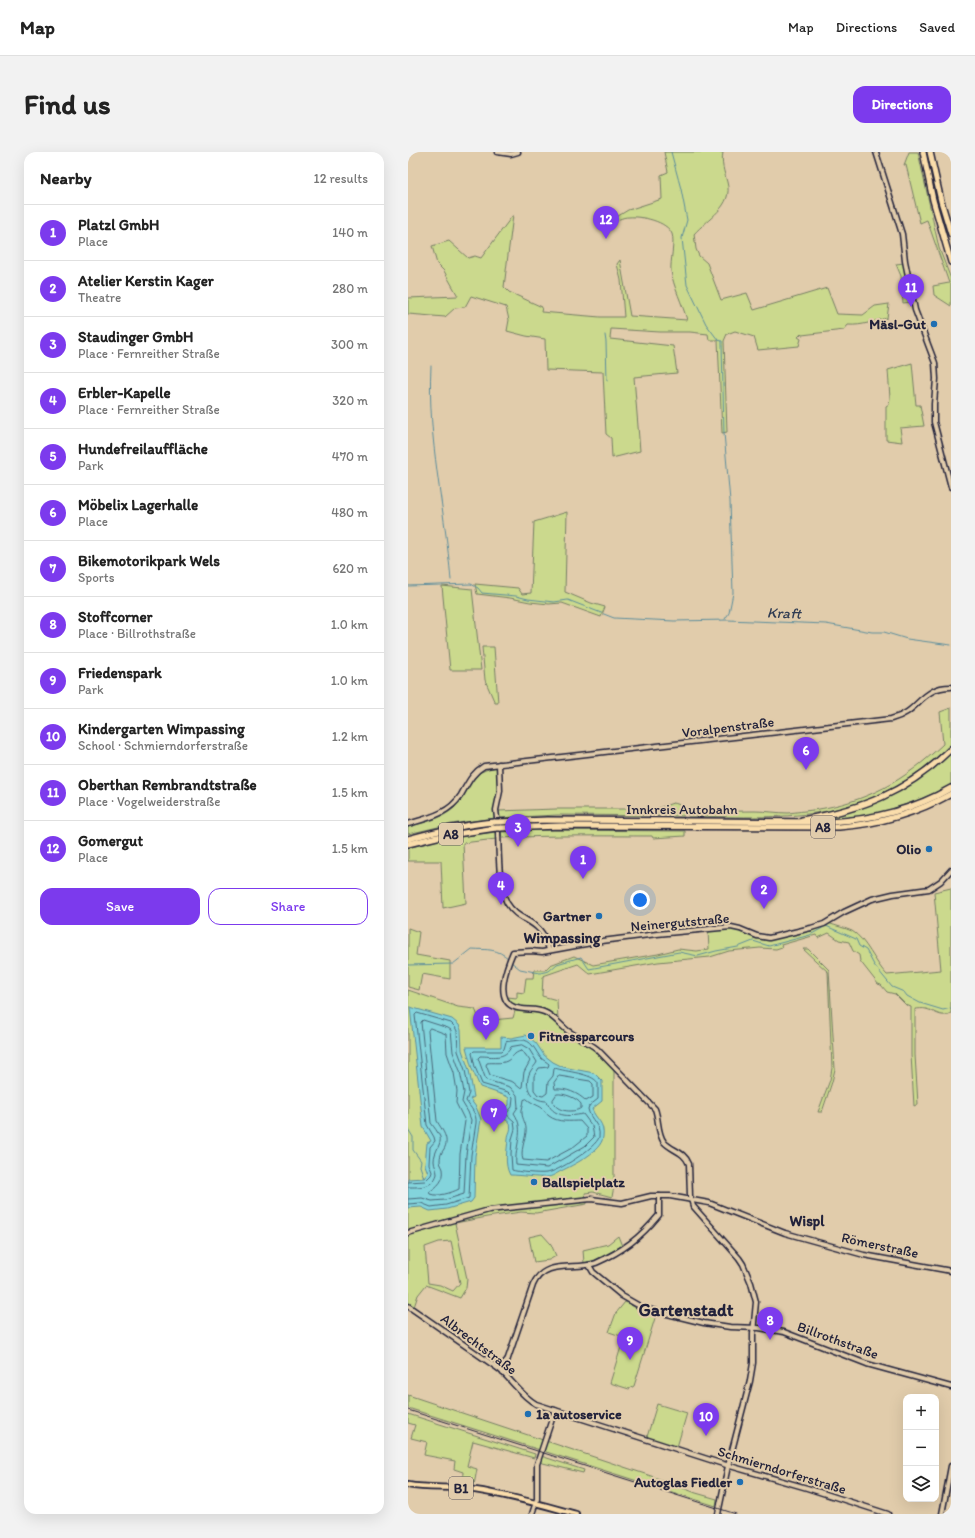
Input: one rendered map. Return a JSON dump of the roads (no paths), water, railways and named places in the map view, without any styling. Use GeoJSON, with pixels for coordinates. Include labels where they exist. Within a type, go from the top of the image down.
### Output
{"type":"FeatureCollection","features":[{"type":"Feature","properties":{"kind":"highway"},"geometry":{"type":"LineString","coordinates":[[923,152],[933,200],[951,262]]}},
{"type":"Feature","properties":{"kind":"highway"},"geometry":{"type":"LineString","coordinates":[[930,152],[941,201],[951,234]]}},
{"type":"Feature","properties":{"kind":"highway"},"geometry":{"type":"LineString","coordinates":[[789,822],[842,812],[880,799],[931,768],[951,749]]}},
{"type":"Feature","properties":{"kind":"highway","name":"Innkreis Autobahn"},"geometry":{"type":"LineString","coordinates":[[686,824],[846,821],[888,814],[923,802],[951,788]]}},
{"type":"Feature","properties":{"kind":"highway","name":"Innkreis Autobahn"},"geometry":{"type":"LineString","coordinates":[[408,838],[436,831],[548,820],[818,828],[858,826],[902,816],[924,808],[951,794]]}},
{"type":"Feature","properties":{"kind":"highway","name":"Innkreis Autobahn"},"geometry":{"type":"LineString","coordinates":[[408,844],[497,825]]}},
{"type":"Feature","properties":{"kind":"main road","name":"B1"},"geometry":{"type":"LineString","coordinates":[[408,1485],[475,1490],[536,1503],[576,1514]]}},
{"type":"Feature","properties":{"kind":"street"},"geometry":{"type":"LineString","coordinates":[[497,152],[511,154],[518,152]]}},
{"type":"Feature","properties":{"kind":"street"},"geometry":{"type":"LineString","coordinates":[[876,152],[902,234],[905,261],[915,310],[933,354],[936,378],[934,422],[951,487]]}},
{"type":"Feature","properties":{"kind":"street","name":"Voralpenstraße"},"geometry":{"type":"LineString","coordinates":[[408,824],[434,817],[452,806],[461,795],[470,778],[484,766],[891,719],[907,713],[933,690],[951,687]]}},
{"type":"Feature","properties":{"kind":"street"},"geometry":{"type":"LineString","coordinates":[[498,764],[500,791],[496,810],[501,876],[506,899],[508,904],[516,912],[542,931],[549,950]]}},
{"type":"Feature","properties":{"kind":"street","name":"Neinergutstraße"},"geometry":{"type":"LineString","coordinates":[[691,1199],[689,1164],[680,1152],[668,1146],[664,1141],[660,1133],[658,1116],[655,1109],[597,1048],[570,1032],[544,1012],[515,1008],[508,1004],[504,997],[504,987],[506,972],[513,952],[542,952],[645,935],[728,928],[740,929],[757,936],[775,937],[818,926],[872,900],[893,894],[929,889],[941,881],[951,870]]}},
{"type":"Feature","properties":{"kind":"street","name":"Römerstraße"},"geometry":{"type":"LineString","coordinates":[[408,1233],[489,1210],[591,1199],[622,1203],[651,1196],[659,1196],[691,1199],[713,1204],[785,1233],[864,1255],[951,1271]]}},
{"type":"Feature","properties":{"kind":"street"},"geometry":{"type":"LineString","coordinates":[[503,1373],[536,1279],[546,1270],[554,1267],[589,1265],[627,1246],[640,1236],[659,1215],[659,1196]]}},
{"type":"Feature","properties":{"kind":"street"},"geometry":{"type":"LineString","coordinates":[[691,1199],[693,1206],[698,1213],[743,1264],[752,1283],[756,1302],[751,1376],[728,1466],[718,1514]]}},
{"type":"Feature","properties":{"kind":"street","name":"Billrothstraße"},"geometry":{"type":"LineString","coordinates":[[589,1265],[593,1272],[622,1296],[643,1308],[704,1323],[784,1332],[867,1364],[951,1386]]}},
{"type":"Feature","properties":{"kind":"street","name":"Albrechtstraße"},"geometry":{"type":"LineString","coordinates":[[408,1306],[499,1369],[522,1395],[529,1400],[536,1404],[555,1410]]}},
{"type":"Feature","properties":{"kind":"street"},"geometry":{"type":"LineString","coordinates":[[499,1369],[508,1360]]}},
{"type":"Feature","properties":{"kind":"street"},"geometry":{"type":"LineString","coordinates":[[532,1514],[536,1503],[537,1464],[555,1410]]}},
{"type":"Feature","properties":{"kind":"street","name":"Schmierndorferstraße"},"geometry":{"type":"LineString","coordinates":[[555,1410],[728,1466],[800,1486],[888,1514]]}},
{"type":"Feature","properties":{"kind":"street"},"geometry":{"type":"LineString","coordinates":[[942,1514],[951,1466]]}},
{"type":"Feature","properties":{"kind":"water"},"geometry":{"type":"Polygon","coordinates":[[[410,1007],[452,1019],[459,1025],[461,1030],[462,1050],[469,1070],[474,1097],[470,1099],[476,1107],[481,1119],[475,1156],[474,1198],[471,1202],[447,1209],[430,1211],[421,1207],[408,1208],[408,1179],[424,1178],[428,1173],[425,1165],[427,1143],[431,1141],[423,1127],[410,1007]]]}},
{"type":"Feature","properties":{"kind":"water"},"geometry":{"type":"Polygon","coordinates":[[[526,1035],[536,1043],[544,1055],[553,1062],[563,1067],[594,1073],[602,1081],[602,1101],[592,1109],[603,1128],[601,1143],[592,1153],[579,1162],[549,1177],[510,1175],[506,1157],[508,1137],[511,1128],[510,1123],[498,1114],[500,1108],[506,1108],[509,1105],[509,1098],[480,1087],[472,1069],[466,1047],[501,1047],[501,1037],[511,1038],[526,1035]]]}},
{"type":"Feature","properties":{"kind":"waterway"},"geometry":{"type":"LineString","coordinates":[[671,152],[681,189],[687,220],[682,238],[687,285],[706,324],[718,340],[722,341],[724,433],[730,501],[733,593],[729,613],[725,619]]}},
{"type":"Feature","properties":{"kind":"waterway"},"geometry":{"type":"LineString","coordinates":[[605,335],[607,380]]}},
{"type":"Feature","properties":{"kind":"waterway"},"geometry":{"type":"LineString","coordinates":[[431,366],[430,393],[434,446],[451,580]]}},
{"type":"Feature","properties":{"kind":"waterway","name":"Kraft"},"geometry":{"type":"LineString","coordinates":[[408,586],[471,584],[478,588],[482,593],[516,596],[554,602],[568,600],[614,618],[674,621],[728,620],[826,624],[872,632],[884,632],[907,639],[951,645]]}},
{"type":"Feature","properties":{"kind":"waterway"},"geometry":{"type":"LineString","coordinates":[[511,962],[520,969],[540,973],[549,971],[557,964],[581,957],[589,969],[679,952],[698,956],[738,947],[753,941],[769,946],[810,935],[826,926],[856,939],[859,946],[866,950],[874,965],[892,987],[904,992],[907,996],[920,1003],[943,1010],[951,1008]]}},
{"type":"Feature","properties":{"kind":"waterway"},"geometry":{"type":"LineString","coordinates":[[408,965],[453,964],[472,949],[496,951],[505,955],[509,959]]}},
{"type":"Feature","properties":{"kind":"waterway"},"geometry":{"type":"LineString","coordinates":[[408,1129],[413,1137],[413,1150],[421,1161],[420,1166],[424,1178]]}},
{"type":"Feature","properties":{"kind":"railway"},"geometry":{"type":"LineString","coordinates":[[408,1410],[736,1514]]}},
{"type":"Feature","properties":{"kind":"place","name":"Gomergut"},"geometry":{"type":"Point","coordinates":[606,239]}},
{"type":"Feature","properties":{"kind":"place","name":"Oberthan Rembrandtstraße"},"geometry":{"type":"Point","coordinates":[911,307]}},
{"type":"Feature","properties":{"kind":"place","name":"Mäsl-Gut"},"geometry":{"type":"Point","coordinates":[934,324]}},
{"type":"Feature","properties":{"kind":"place","name":"Möbelix Lagerhalle"},"geometry":{"type":"Point","coordinates":[806,770]}},
{"type":"Feature","properties":{"kind":"place","name":"Staudinger GmbH"},"geometry":{"type":"Point","coordinates":[518,847]}},
{"type":"Feature","properties":{"kind":"place","name":"Olio"},"geometry":{"type":"Point","coordinates":[929,849]}},
{"type":"Feature","properties":{"kind":"place","name":"Platzl GmbH"},"geometry":{"type":"Point","coordinates":[583,879]}},
{"type":"Feature","properties":{"kind":"place","name":"Erbler-Kapelle"},"geometry":{"type":"Point","coordinates":[501,905]}},
{"type":"Feature","properties":{"kind":"place","name":"Atelier Kerstin Kager"},"geometry":{"type":"Point","coordinates":[764,909]}},
{"type":"Feature","properties":{"kind":"place","name":"Gartner"},"geometry":{"type":"Point","coordinates":[599,916]}},
{"type":"Feature","properties":{"kind":"place","name":"Fitnessparcours"},"geometry":{"type":"Point","coordinates":[531,1036]}},
{"type":"Feature","properties":{"kind":"place","name":"Hundefreilauffläche"},"geometry":{"type":"Point","coordinates":[486,1040]}},
{"type":"Feature","properties":{"kind":"place","name":"Bikemotorikpark Wels"},"geometry":{"type":"Point","coordinates":[494,1132]}},
{"type":"Feature","properties":{"kind":"place","name":"Ballspielplatz"},"geometry":{"type":"Point","coordinates":[534,1182]}},
{"type":"Feature","properties":{"kind":"place","name":"Stoffcorner"},"geometry":{"type":"Point","coordinates":[770,1340]}},
{"type":"Feature","properties":{"kind":"place","name":"Friedenspark"},"geometry":{"type":"Point","coordinates":[630,1360]}},
{"type":"Feature","properties":{"kind":"place","name":"1a autoservice"},"geometry":{"type":"Point","coordinates":[528,1414]}},
{"type":"Feature","properties":{"kind":"place","name":"Kindergarten Wimpassing"},"geometry":{"type":"Point","coordinates":[706,1436]}},
{"type":"Feature","properties":{"kind":"place","name":"Autoglas Fiedler"},"geometry":{"type":"Point","coordinates":[740,1482]}},
{"type":"Feature","properties":{"kind":"district","name":"Wimpassing"},"geometry":{"type":"Point","coordinates":[562,938]}},
{"type":"Feature","properties":{"kind":"district","name":"Wispl"},"geometry":{"type":"Point","coordinates":[807,1221]}},
{"type":"Feature","properties":{"kind":"district","name":"Gartenstadt"},"geometry":{"type":"Point","coordinates":[686,1310]}}]}
